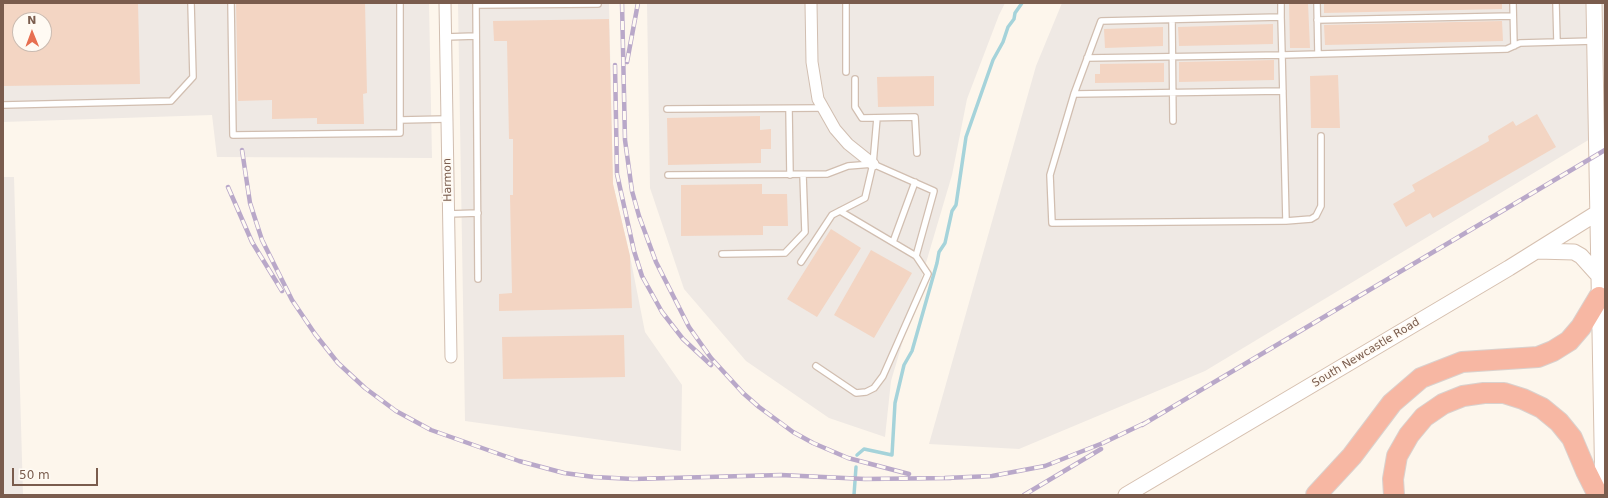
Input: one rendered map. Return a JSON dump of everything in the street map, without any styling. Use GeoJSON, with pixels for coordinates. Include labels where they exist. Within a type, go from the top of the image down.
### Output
{"type":"FeatureCollection","features":[{"type":"Feature","properties":{"kind":"highway"},"geometry":{"type":"LineString","coordinates":[[1316,495],[1352,456],[1392,403],[1416,382],[1443,368],[1462,362],[1538,357],[1553,351],[1569,341],[1602,302]]}},
{"type":"Feature","properties":{"kind":"highway"},"geometry":{"type":"LineString","coordinates":[[1394,495],[1393,480],[1397,456],[1409,435],[1424,417],[1443,404],[1463,396],[1484,393],[1504,393],[1523,399],[1542,408],[1559,422],[1572,438],[1598,495]]}},
{"type":"Feature","properties":{"kind":"main road"},"geometry":{"type":"LineString","coordinates":[[1594,3],[1594,41],[1601,210],[1599,276],[1602,302],[1603,495]]}},
{"type":"Feature","properties":{"kind":"main road","name":"South Newcastle Road"},"geometry":{"type":"LineString","coordinates":[[1126,495],[1536,251],[1601,210]]}},
{"type":"Feature","properties":{"kind":"main road"},"geometry":{"type":"LineString","coordinates":[[1536,251],[1574,252],[1583,258],[1599,276]]}},
{"type":"Feature","properties":{"kind":"street","name":"Harmon"},"geometry":{"type":"LineString","coordinates":[[444,3],[451,357]]}},
{"type":"Feature","properties":{"kind":"street"},"geometry":{"type":"LineString","coordinates":[[811,3],[812,62],[815,83],[823,108],[835,129],[848,144],[873,164]]}},
{"type":"Feature","properties":{"kind":"lane"},"geometry":{"type":"LineString","coordinates":[[3,105],[171,100],[193,77],[191,3]]}},
{"type":"Feature","properties":{"kind":"lane"},"geometry":{"type":"LineString","coordinates":[[231,3],[233,135],[400,133],[400,3]]}},
{"type":"Feature","properties":{"kind":"lane"},"geometry":{"type":"LineString","coordinates":[[846,3],[846,72]]}},
{"type":"Feature","properties":{"kind":"lane"},"geometry":{"type":"LineString","coordinates":[[1281,3],[1286,221]]}},
{"type":"Feature","properties":{"kind":"lane"},"geometry":{"type":"LineString","coordinates":[[1317,3],[1318,54]]}},
{"type":"Feature","properties":{"kind":"lane"},"geometry":{"type":"LineString","coordinates":[[1513,3],[1513,16],[1517,45]]}},
{"type":"Feature","properties":{"kind":"lane"},"geometry":{"type":"LineString","coordinates":[[1556,3],[1557,42]]}},
{"type":"Feature","properties":{"kind":"lane"},"geometry":{"type":"LineString","coordinates":[[478,279],[476,4],[598,4]]}},
{"type":"Feature","properties":{"kind":"lane"},"geometry":{"type":"LineString","coordinates":[[1317,20],[1513,16]]}},
{"type":"Feature","properties":{"kind":"lane"},"geometry":{"type":"LineString","coordinates":[[1281,17],[1101,21],[1074,94],[1050,175],[1052,223],[1286,221],[1311,219],[1316,216],[1321,206],[1321,136]]}},
{"type":"Feature","properties":{"kind":"lane"},"geometry":{"type":"LineString","coordinates":[[1172,20],[1173,121]]}},
{"type":"Feature","properties":{"kind":"lane"},"geometry":{"type":"LineString","coordinates":[[445,37],[476,36]]}},
{"type":"Feature","properties":{"kind":"lane"},"geometry":{"type":"LineString","coordinates":[[1087,58],[1507,49],[1517,45],[1594,41]]}},
{"type":"Feature","properties":{"kind":"lane"},"geometry":{"type":"LineString","coordinates":[[855,79],[855,107],[862,118],[915,116],[917,152]]}},
{"type":"Feature","properties":{"kind":"lane"},"geometry":{"type":"LineString","coordinates":[[1074,94],[1283,91]]}},
{"type":"Feature","properties":{"kind":"lane"},"geometry":{"type":"LineString","coordinates":[[667,109],[823,108]]}},
{"type":"Feature","properties":{"kind":"lane"},"geometry":{"type":"LineString","coordinates":[[789,109],[790,175]]}},
{"type":"Feature","properties":{"kind":"lane"},"geometry":{"type":"LineString","coordinates":[[800,262],[832,215],[865,198],[873,164],[877,118]]}},
{"type":"Feature","properties":{"kind":"lane"},"geometry":{"type":"LineString","coordinates":[[400,120],[447,119]]}},
{"type":"Feature","properties":{"kind":"lane"},"geometry":{"type":"LineString","coordinates":[[668,175],[827,174],[848,166],[873,164],[934,191],[916,256]]}},
{"type":"Feature","properties":{"kind":"lane"},"geometry":{"type":"LineString","coordinates":[[722,254],[785,253],[805,232],[803,174]]}},
{"type":"Feature","properties":{"kind":"lane"},"geometry":{"type":"LineString","coordinates":[[893,242],[915,182]]}},
{"type":"Feature","properties":{"kind":"lane"},"geometry":{"type":"LineString","coordinates":[[816,366],[856,393],[866,392],[874,388],[883,376],[928,274],[916,256],[840,211]]}},
{"type":"Feature","properties":{"kind":"lane"},"geometry":{"type":"LineString","coordinates":[[448,214],[478,213]]}},
{"type":"Feature","properties":{"kind":"shaded area"},"geometry":{"type":"Polygon","coordinates":[[[3,3],[429,3],[432,158],[217,157],[212,115],[3,122],[3,3]]]}},
{"type":"Feature","properties":{"kind":"shaded area"},"geometry":{"type":"Polygon","coordinates":[[[458,3],[609,3],[613,184],[630,256],[645,332],[682,385],[681,451],[465,421],[458,3]]]}},
{"type":"Feature","properties":{"kind":"shaded area"},"geometry":{"type":"Polygon","coordinates":[[[647,3],[1005,3],[967,99],[952,175],[891,381],[885,437],[829,418],[746,361],[684,289],[650,188],[647,3]]]}},
{"type":"Feature","properties":{"kind":"shaded area"},"geometry":{"type":"Polygon","coordinates":[[[1062,3],[1605,3],[1605,130],[1205,371],[1019,449],[929,444],[1036,66],[1062,3]]]}},
{"type":"Feature","properties":{"kind":"shaded area"},"geometry":{"type":"Polygon","coordinates":[[[3,177],[14,177],[23,495],[3,495],[3,177]]]}},
{"type":"Feature","properties":{"kind":"building"},"geometry":{"type":"Polygon","coordinates":[[[3,3],[138,3],[140,84],[3,86],[3,3]]]}},
{"type":"Feature","properties":{"kind":"building"},"geometry":{"type":"Polygon","coordinates":[[[236,3],[365,3],[367,93],[363,94],[364,124],[317,124],[317,118],[272,119],[272,100],[238,101],[236,3]]]}},
{"type":"Feature","properties":{"kind":"building"},"geometry":{"type":"Polygon","coordinates":[[[1289,3],[1308,3],[1310,48],[1290,48],[1289,3]]]}},
{"type":"Feature","properties":{"kind":"building"},"geometry":{"type":"Polygon","coordinates":[[[1324,3],[1502,3],[1502,9],[1324,13],[1324,3]]]}},
{"type":"Feature","properties":{"kind":"building"},"geometry":{"type":"Polygon","coordinates":[[[609,19],[613,184],[630,256],[632,308],[499,311],[499,294],[512,293],[510,195],[513,195],[513,139],[509,139],[507,41],[494,41],[493,21],[609,19]]]}},
{"type":"Feature","properties":{"kind":"building"},"geometry":{"type":"Polygon","coordinates":[[[1502,21],[1503,41],[1325,45],[1324,25],[1502,21]]]}},
{"type":"Feature","properties":{"kind":"building"},"geometry":{"type":"Polygon","coordinates":[[[1273,24],[1273,44],[1179,46],[1178,27],[1273,24]]]}},
{"type":"Feature","properties":{"kind":"building"},"geometry":{"type":"Polygon","coordinates":[[[1163,27],[1163,46],[1105,48],[1104,29],[1163,27]]]}},
{"type":"Feature","properties":{"kind":"building"},"geometry":{"type":"Polygon","coordinates":[[[1274,60],[1274,80],[1179,82],[1179,62],[1274,60]]]}},
{"type":"Feature","properties":{"kind":"building"},"geometry":{"type":"Polygon","coordinates":[[[1164,63],[1164,82],[1095,83],[1095,74],[1100,74],[1100,64],[1164,63]]]}},
{"type":"Feature","properties":{"kind":"building"},"geometry":{"type":"Polygon","coordinates":[[[1338,75],[1340,128],[1311,128],[1310,76],[1338,75]]]}},
{"type":"Feature","properties":{"kind":"building"},"geometry":{"type":"Polygon","coordinates":[[[934,76],[934,106],[878,107],[877,77],[934,76]]]}},
{"type":"Feature","properties":{"kind":"building"},"geometry":{"type":"Polygon","coordinates":[[[1537,114],[1556,147],[1433,218],[1430,213],[1406,227],[1393,204],[1415,191],[1412,185],[1489,141],[1488,136],[1513,121],[1516,126],[1537,114]]]}},
{"type":"Feature","properties":{"kind":"building"},"geometry":{"type":"Polygon","coordinates":[[[760,116],[760,130],[771,129],[771,149],[761,149],[761,163],[668,165],[667,118],[760,116]]]}},
{"type":"Feature","properties":{"kind":"building"},"geometry":{"type":"Polygon","coordinates":[[[762,184],[762,194],[787,194],[788,226],[763,226],[763,235],[681,236],[681,185],[762,184]]]}},
{"type":"Feature","properties":{"kind":"building"},"geometry":{"type":"Polygon","coordinates":[[[831,229],[861,248],[817,317],[787,299],[831,229]]]}},
{"type":"Feature","properties":{"kind":"building"},"geometry":{"type":"Polygon","coordinates":[[[871,250],[912,273],[874,338],[834,315],[871,250]]]}},
{"type":"Feature","properties":{"kind":"building"},"geometry":{"type":"Polygon","coordinates":[[[624,335],[625,377],[503,379],[502,337],[624,335]]]}},
{"type":"Feature","properties":{"kind":"waterway"},"geometry":{"type":"LineString","coordinates":[[857,455],[864,449],[892,455],[895,403],[904,365],[912,351],[939,252],[945,243],[952,211],[956,205],[966,137],[993,60],[1003,42],[1008,27],[1014,19],[1015,13],[1022,3]]}},
{"type":"Feature","properties":{"kind":"waterway"},"geometry":{"type":"LineString","coordinates":[[854,495],[856,467]]}},
{"type":"Feature","properties":{"kind":"railway"},"geometry":{"type":"LineString","coordinates":[[622,3],[625,140],[632,191],[639,216],[656,262],[689,327],[711,358],[743,393],[793,432],[813,443],[848,458],[909,474]]}},
{"type":"Feature","properties":{"kind":"railway"},"geometry":{"type":"LineString","coordinates":[[627,62],[638,3]]}},
{"type":"Feature","properties":{"kind":"railway"},"geometry":{"type":"LineString","coordinates":[[615,65],[617,174],[634,251],[642,276],[662,312],[683,339],[711,365]]}},
{"type":"Feature","properties":{"kind":"railway"},"geometry":{"type":"LineString","coordinates":[[242,150],[250,203],[262,240],[292,300],[315,334],[338,363],[365,388],[396,411],[431,430],[519,461],[564,473],[594,477],[633,479],[781,475],[865,479],[951,478]]}},
{"type":"Feature","properties":{"kind":"railway"},"geometry":{"type":"LineString","coordinates":[[1142,425],[1605,150]]}},
{"type":"Feature","properties":{"kind":"railway"},"geometry":{"type":"LineString","coordinates":[[228,187],[252,242],[282,291]]}},
{"type":"Feature","properties":{"kind":"railway"},"geometry":{"type":"LineString","coordinates":[[945,478],[992,476],[1045,466],[1103,443],[1147,422]]}},
{"type":"Feature","properties":{"kind":"railway"},"geometry":{"type":"LineString","coordinates":[[1024,495],[1101,449]]}}]}
